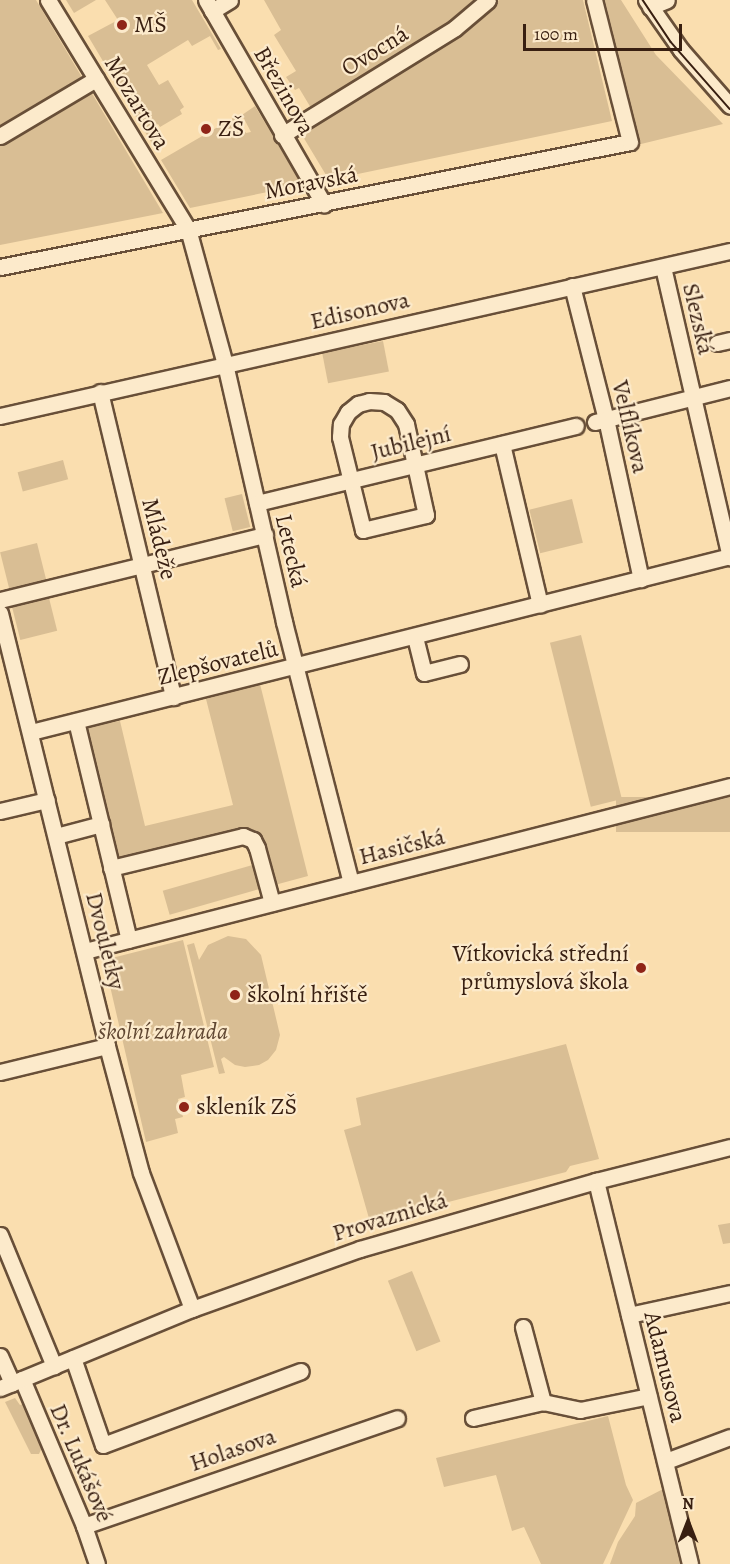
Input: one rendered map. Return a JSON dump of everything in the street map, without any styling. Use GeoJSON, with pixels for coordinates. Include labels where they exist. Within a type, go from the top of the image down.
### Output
{"type":"FeatureCollection","features":[{"type":"Feature","properties":{"kind":"street","name":"Mozartova"},"geometry":{"type":"LineString","coordinates":[[48,0],[188,229]]}},
{"type":"Feature","properties":{"kind":"street"},"geometry":{"type":"LineString","coordinates":[[209,5],[230,0]]}},
{"type":"Feature","properties":{"kind":"street","name":"Ovocná"},"geometry":{"type":"LineString","coordinates":[[282,135],[455,28],[488,0]]}},
{"type":"Feature","properties":{"kind":"street","name":"Moravská"},"geometry":{"type":"LineString","coordinates":[[0,267],[630,142],[594,0]]}},
{"type":"Feature","properties":{"kind":"street"},"geometry":{"type":"LineString","coordinates":[[667,0],[648,4],[692,64],[730,106]]}},
{"type":"Feature","properties":{"kind":"street","name":"Březinova"},"geometry":{"type":"LineString","coordinates":[[209,5],[282,135],[324,204]]}},
{"type":"Feature","properties":{"kind":"street"},"geometry":{"type":"LineString","coordinates":[[0,136],[96,79]]}},
{"type":"Feature","properties":{"kind":"street","name":"Letecká"},"geometry":{"type":"LineString","coordinates":[[188,229],[225,364],[296,667],[351,883]]}},
{"type":"Feature","properties":{"kind":"street","name":"Edisonova"},"geometry":{"type":"LineString","coordinates":[[0,416],[730,250]]}},
{"type":"Feature","properties":{"kind":"street","name":"Slezská"},"geometry":{"type":"LineString","coordinates":[[663,267],[730,557]]}},
{"type":"Feature","properties":{"kind":"street","name":"Velflíkova"},"geometry":{"type":"LineString","coordinates":[[572,286],[601,421],[640,579]]}},
{"type":"Feature","properties":{"kind":"street"},"geometry":{"type":"LineString","coordinates":[[601,421],[730,388]]}},
{"type":"Feature","properties":{"kind":"street","name":"Mládeže"},"geometry":{"type":"LineString","coordinates":[[100,392],[173,697]]}},
{"type":"Feature","properties":{"kind":"street"},"geometry":{"type":"LineString","coordinates":[[366,402],[384,402],[397,410],[406,424],[426,515],[363,530],[351,481],[340,437],[341,424],[348,412],[366,402]]}},
{"type":"Feature","properties":{"kind":"street","name":"Jubilejní"},"geometry":{"type":"LineString","coordinates":[[257,504],[576,426]]}},
{"type":"Feature","properties":{"kind":"street"},"geometry":{"type":"LineString","coordinates":[[502,444],[540,605]]}},
{"type":"Feature","properties":{"kind":"street"},"geometry":{"type":"LineString","coordinates":[[0,600],[265,536]]}},
{"type":"Feature","properties":{"kind":"street","name":"Zlepšovatelů"},"geometry":{"type":"LineString","coordinates":[[31,732],[730,557]]}},
{"type":"Feature","properties":{"kind":"street","name":"Dvouletky"},"geometry":{"type":"LineString","coordinates":[[0,613],[107,1046],[141,1173],[192,1309]]}},
{"type":"Feature","properties":{"kind":"street"},"geometry":{"type":"LineString","coordinates":[[415,637],[424,673],[460,664]]}},
{"type":"Feature","properties":{"kind":"street"},"geometry":{"type":"LineString","coordinates":[[76,721],[129,940]]}},
{"type":"Feature","properties":{"kind":"street","name":"Hasičská"},"geometry":{"type":"LineString","coordinates":[[85,951],[730,786]]}},
{"type":"Feature","properties":{"kind":"street"},"geometry":{"type":"LineString","coordinates":[[0,811],[47,800]]}},
{"type":"Feature","properties":{"kind":"street"},"geometry":{"type":"LineString","coordinates":[[56,836],[101,824]]}},
{"type":"Feature","properties":{"kind":"street"},"geometry":{"type":"LineString","coordinates":[[111,868],[243,836],[253,840],[257,848],[272,903]]}},
{"type":"Feature","properties":{"kind":"street"},"geometry":{"type":"LineString","coordinates":[[0,1072],[107,1046]]}},
{"type":"Feature","properties":{"kind":"street","name":"Provaznická"},"geometry":{"type":"LineString","coordinates":[[11,1383],[192,1309],[360,1249],[596,1181],[730,1147]]}},
{"type":"Feature","properties":{"kind":"street","name":"Adamusova"},"geometry":{"type":"LineString","coordinates":[[596,1181],[690,1564]]}},
{"type":"Feature","properties":{"kind":"street"},"geometry":{"type":"LineString","coordinates":[[0,1235],[54,1366]]}},
{"type":"Feature","properties":{"kind":"street"},"geometry":{"type":"LineString","coordinates":[[629,1316],[730,1293]]}},
{"type":"Feature","properties":{"kind":"street"},"geometry":{"type":"LineString","coordinates":[[523,1327],[543,1402]]}},
{"type":"Feature","properties":{"kind":"street","name":"Dr. Lukášové"},"geometry":{"type":"LineString","coordinates":[[0,1356],[11,1383],[84,1526],[97,1564]]}},
{"type":"Feature","properties":{"kind":"street"},"geometry":{"type":"LineString","coordinates":[[73,1358],[103,1445],[301,1371]]}},
{"type":"Feature","properties":{"kind":"street"},"geometry":{"type":"LineString","coordinates":[[473,1418],[543,1402],[580,1410],[649,1396]]}},
{"type":"Feature","properties":{"kind":"street","name":"Holasova"},"geometry":{"type":"LineString","coordinates":[[84,1526],[397,1418]]}},
{"type":"Feature","properties":{"kind":"street"},"geometry":{"type":"LineString","coordinates":[[666,1461],[730,1437]]}},
{"type":"Feature","properties":{"kind":"green space"},"geometry":{"type":"Polygon","coordinates":[[[0,0],[36,0],[83,79],[0,129],[0,0]]]}},
{"type":"Feature","properties":{"kind":"green space"},"geometry":{"type":"Polygon","coordinates":[[[66,0],[96,0],[74,13],[66,0]]]}},
{"type":"Feature","properties":{"kind":"green space"},"geometry":{"type":"Polygon","coordinates":[[[105,0],[192,0],[221,49],[218,50],[210,36],[192,46],[188,40],[147,65],[159,85],[168,80],[184,107],[180,110],[182,114],[160,127],[158,124],[148,129],[159,149],[157,152],[88,36],[118,20],[105,0]]]}},
{"type":"Feature","properties":{"kind":"green space"},"geometry":{"type":"Polygon","coordinates":[[[264,0],[480,0],[462,16],[311,108],[299,88],[295,90],[286,77],[296,71],[274,35],[281,30],[264,0]]]}},
{"type":"Feature","properties":{"kind":"green space"},"geometry":{"type":"Polygon","coordinates":[[[499,0],[583,0],[612,121],[329,180],[299,130],[464,30],[499,0]]]}},
{"type":"Feature","properties":{"kind":"green space"},"geometry":{"type":"Polygon","coordinates":[[[602,0],[621,0],[656,55],[723,124],[637,145],[602,0]]]}},
{"type":"Feature","properties":{"kind":"green space"},"geometry":{"type":"Polygon","coordinates":[[[90,90],[163,213],[0,245],[0,143],[90,90]]]}},
{"type":"Feature","properties":{"kind":"green space"},"geometry":{"type":"Polygon","coordinates":[[[255,106],[302,185],[190,208],[161,160],[235,117],[246,133],[251,132],[242,115],[255,106]]]}},
{"type":"Feature","properties":{"kind":"green space"},"geometry":{"type":"Polygon","coordinates":[[[383,341],[389,371],[328,383],[322,353],[383,341]]]}},
{"type":"Feature","properties":{"kind":"green space"},"geometry":{"type":"Polygon","coordinates":[[[63,460],[68,479],[23,491],[18,472],[63,460]]]}},
{"type":"Feature","properties":{"kind":"green space"},"geometry":{"type":"Polygon","coordinates":[[[242,494],[250,527],[233,531],[225,498],[242,494]]]}},
{"type":"Feature","properties":{"kind":"green space"},"geometry":{"type":"Polygon","coordinates":[[[572,499],[583,543],[540,553],[529,510],[572,499]]]}},
{"type":"Feature","properties":{"kind":"green space"},"geometry":{"type":"Polygon","coordinates":[[[37,543],[47,582],[10,591],[0,552],[37,543]]]}},
{"type":"Feature","properties":{"kind":"green space"},"geometry":{"type":"Polygon","coordinates":[[[48,594],[57,631],[20,640],[11,603],[48,594]]]}},
{"type":"Feature","properties":{"kind":"green space"},"geometry":{"type":"Polygon","coordinates":[[[581,635],[622,799],[591,807],[550,643],[581,635]]]}},
{"type":"Feature","properties":{"kind":"green space"},"geometry":{"type":"Polygon","coordinates":[[[260,684],[308,876],[271,886],[258,839],[114,863],[80,728],[120,721],[145,826],[233,805],[206,699],[260,684]]]}},
{"type":"Feature","properties":{"kind":"green space"},"geometry":{"type":"Polygon","coordinates":[[[616,797],[730,797],[730,832],[616,832],[616,797]]]}},
{"type":"Feature","properties":{"kind":"green space"},"geometry":{"type":"Polygon","coordinates":[[[256,864],[263,888],[170,915],[163,891],[256,864]]]}},
{"type":"Feature","properties":{"kind":"green space","name":"školní hřiště"},"geometry":{"type":"Polygon","coordinates":[[[228,936],[246,939],[261,955],[280,1035],[276,1050],[268,1060],[259,1065],[245,1067],[235,1065],[224,1057],[221,1059],[225,1073],[219,1074],[187,945],[194,943],[199,960],[208,945],[228,936]]]}},
{"type":"Feature","properties":{"kind":"green space","name":"školní zahrada"},"geometry":{"type":"Polygon","coordinates":[[[183,940],[214,1067],[181,1075],[185,1097],[178,1099],[183,1117],[175,1119],[178,1133],[146,1142],[104,960],[183,940]]]}},
{"type":"Feature","properties":{"kind":"green space"},"geometry":{"type":"Polygon","coordinates":[[[566,1044],[599,1159],[570,1166],[566,1172],[370,1222],[344,1130],[361,1125],[356,1098],[566,1044]]]}},
{"type":"Feature","properties":{"kind":"green space"},"geometry":{"type":"Polygon","coordinates":[[[730,1223],[730,1243],[723,1244],[718,1225],[730,1223]]]}},
{"type":"Feature","properties":{"kind":"green space"},"geometry":{"type":"Polygon","coordinates":[[[412,1271],[440,1341],[416,1351],[388,1281],[412,1271]]]}},
{"type":"Feature","properties":{"kind":"green space"},"geometry":{"type":"Polygon","coordinates":[[[15,1398],[20,1405],[23,1404],[43,1445],[39,1454],[31,1454],[5,1402],[15,1398]]]}},
{"type":"Feature","properties":{"kind":"green space"},"geometry":{"type":"Polygon","coordinates":[[[608,1416],[626,1485],[633,1500],[603,1564],[541,1564],[524,1527],[512,1531],[496,1475],[444,1487],[436,1458],[608,1416]]]}},
{"type":"Feature","properties":{"kind":"green space"},"geometry":{"type":"Polygon","coordinates":[[[665,1488],[684,1564],[610,1564],[618,1542],[635,1516],[636,1503],[665,1488]]]}},
{"type":"Feature","properties":{"kind":"tram line"},"geometry":{"type":"LineString","coordinates":[[643,0],[671,42],[730,109]]}},
{"type":"Feature","properties":{"kind":"place","name":"MŠ"},"geometry":{"type":"Point","coordinates":[122,25]}},
{"type":"Feature","properties":{"kind":"place","name":"ZŠ"},"geometry":{"type":"Point","coordinates":[206,129]}},
{"type":"Feature","properties":{"kind":"place","name":"Vítkovická střední průmyslová škola"},"geometry":{"type":"Point","coordinates":[641,968]}},
{"type":"Feature","properties":{"kind":"place","name":"školní hřiště"},"geometry":{"type":"Point","coordinates":[235,995]}},
{"type":"Feature","properties":{"kind":"place","name":"skleník ZŠ"},"geometry":{"type":"Point","coordinates":[184,1107]}}]}
